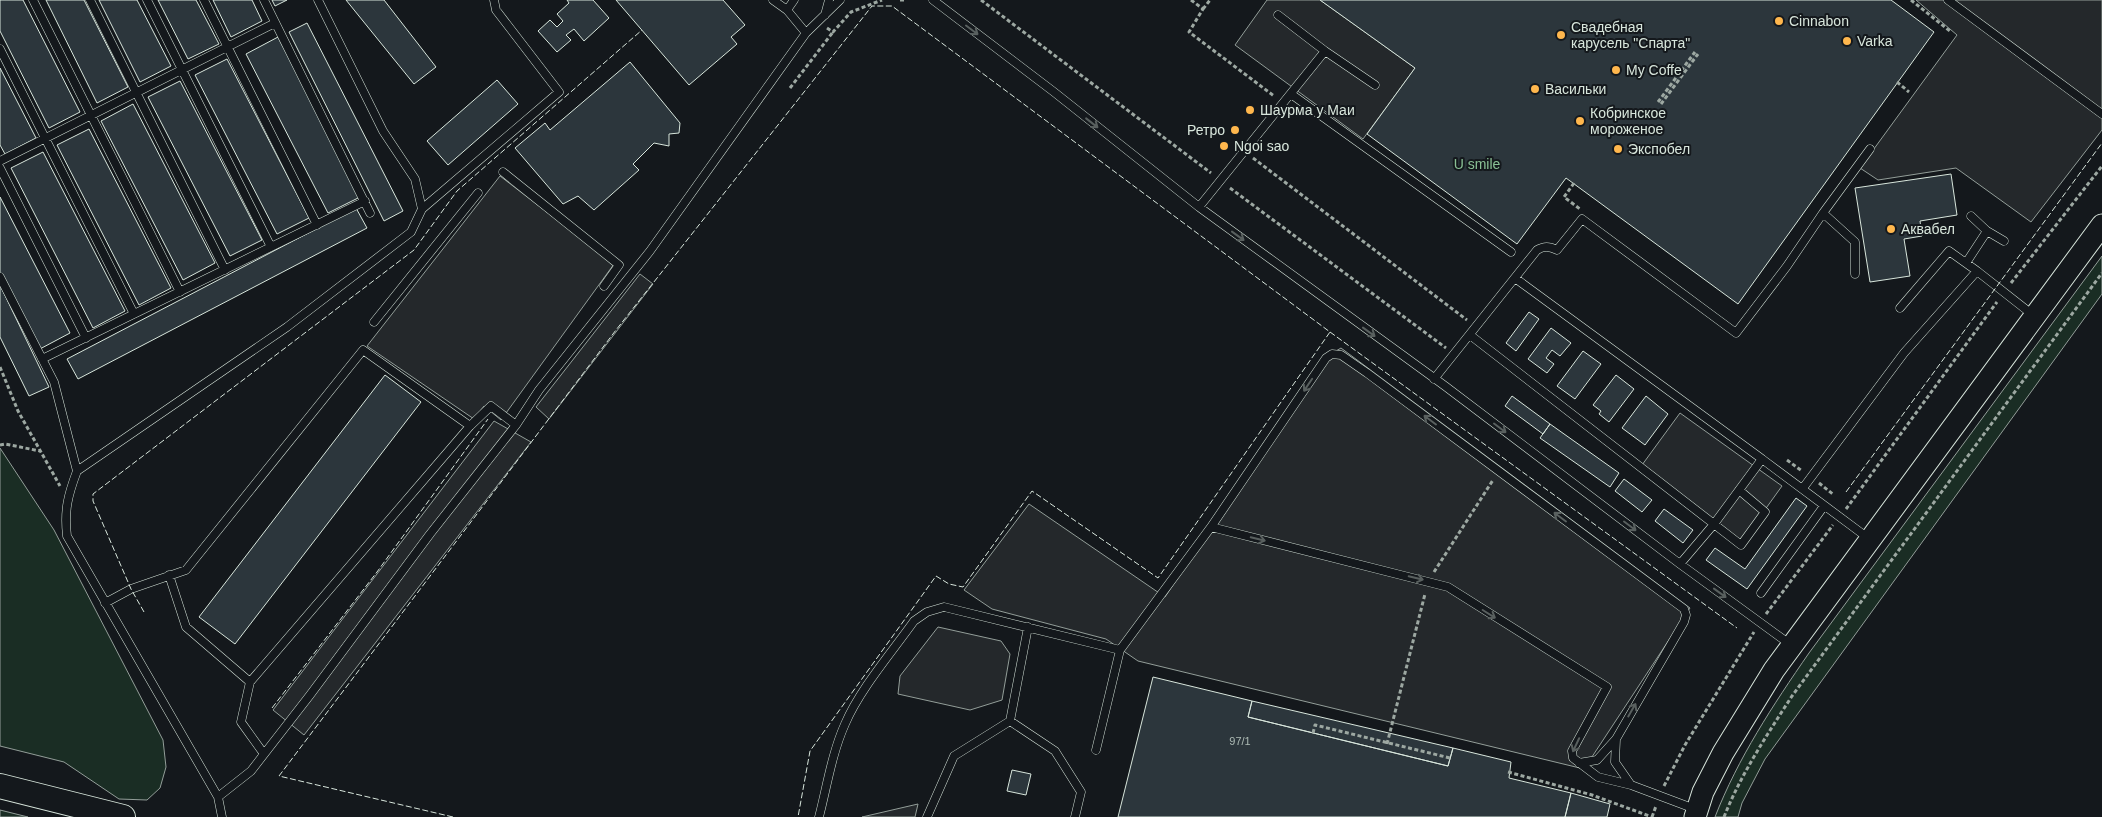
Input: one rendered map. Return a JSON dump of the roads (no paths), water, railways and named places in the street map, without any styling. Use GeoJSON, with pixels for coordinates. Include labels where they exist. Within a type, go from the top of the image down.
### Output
{"type":"FeatureCollection","features":[{"type":"Feature","properties":{"kind":"main road"},"geometry":{"type":"LineString","coordinates":[[1696,813],[1704,792],[1724,753],[1791,645],[2102,225]]}},
{"type":"Feature","properties":{"kind":"main road"},"geometry":{"type":"LineString","coordinates":[[0,786],[114,814],[140,817]]}},
{"type":"Feature","properties":{"kind":"lane"},"geometry":{"type":"LineString","coordinates":[[33,0],[180,292]]}},
{"type":"Feature","properties":{"kind":"lane"},"geometry":{"type":"LineString","coordinates":[[90,0],[225,270]]}},
{"type":"Feature","properties":{"kind":"lane"},"geometry":{"type":"LineString","coordinates":[[148,0],[271,247]]}},
{"type":"Feature","properties":{"kind":"lane"},"geometry":{"type":"LineString","coordinates":[[204,0],[317,225]]}},
{"type":"Feature","properties":{"kind":"lane"},"geometry":{"type":"LineString","coordinates":[[264,0],[370,213]]}},
{"type":"Feature","properties":{"kind":"lane"},"geometry":{"type":"LineString","coordinates":[[318,0],[383,130],[416,179],[422,209]]}},
{"type":"Feature","properties":{"kind":"lane"},"geometry":{"type":"LineString","coordinates":[[222,817],[218,796],[66,536],[64,517],[66,500],[77,471],[287,327],[411,232],[422,209],[559,92],[496,10],[494,0]]}},
{"type":"Feature","properties":{"kind":"lane"},"geometry":{"type":"LineString","coordinates":[[773,0],[787,10],[806,33]]}},
{"type":"Feature","properties":{"kind":"lane"},"geometry":{"type":"LineString","coordinates":[[787,10],[794,0]]}},
{"type":"Feature","properties":{"kind":"lane"},"geometry":{"type":"LineString","coordinates":[[825,15],[829,0]]}},
{"type":"Feature","properties":{"kind":"lane"},"geometry":{"type":"LineString","coordinates":[[218,796],[251,771],[310,696],[430,534],[516,425],[539,390],[650,251],[806,33],[840,0]]}},
{"type":"Feature","properties":{"kind":"lane"},"geometry":{"type":"LineString","coordinates":[[933,0],[1054,92],[1199,207],[1434,379],[1791,645]]}},
{"type":"Feature","properties":{"kind":"lane"},"geometry":{"type":"LineString","coordinates":[[1948,0],[2102,114]]}},
{"type":"Feature","properties":{"kind":"lane"},"geometry":{"type":"LineString","coordinates":[[1278,15],[1325,51],[1375,85]]}},
{"type":"Feature","properties":{"kind":"lane"},"geometry":{"type":"LineString","coordinates":[[0,161],[275,23]]}},
{"type":"Feature","properties":{"kind":"lane"},"geometry":{"type":"LineString","coordinates":[[0,49],[134,314]]}},
{"type":"Feature","properties":{"kind":"lane"},"geometry":{"type":"LineString","coordinates":[[1199,207],[1325,51]]}},
{"type":"Feature","properties":{"kind":"lane"},"geometry":{"type":"LineString","coordinates":[[1291,94],[1512,252]]}},
{"type":"Feature","properties":{"kind":"lane"},"geometry":{"type":"LineString","coordinates":[[1434,379],[1537,250],[1543,247],[1550,247],[1556,250],[1582,219],[1736,333],[1787,266],[1870,148]]}},
{"type":"Feature","properties":{"kind":"lane"},"geometry":{"type":"LineString","coordinates":[[0,168],[86,338]]}},
{"type":"Feature","properties":{"kind":"lane"},"geometry":{"type":"LineString","coordinates":[[503,172],[619,265],[604,286]]}},
{"type":"Feature","properties":{"kind":"lane"},"geometry":{"type":"LineString","coordinates":[[374,322],[478,192]]}},
{"type":"Feature","properties":{"kind":"lane"},"geometry":{"type":"LineString","coordinates":[[42,359],[364,201]]}},
{"type":"Feature","properties":{"kind":"lane"},"geometry":{"type":"LineString","coordinates":[[1823,213],[1855,242],[1855,274]]}},
{"type":"Feature","properties":{"kind":"lane"},"geometry":{"type":"LineString","coordinates":[[1971,216],[1987,231],[2004,241]]}},
{"type":"Feature","properties":{"kind":"lane"},"geometry":{"type":"LineString","coordinates":[[1966,264],[1987,231]]}},
{"type":"Feature","properties":{"kind":"lane"},"geometry":{"type":"LineString","coordinates":[[1900,308],[1949,250],[2035,316]]}},
{"type":"Feature","properties":{"kind":"lane"},"geometry":{"type":"LineString","coordinates":[[1803,488],[1904,353],[1977,271]]}},
{"type":"Feature","properties":{"kind":"lane"},"geometry":{"type":"LineString","coordinates":[[0,277],[54,382],[77,471]]}},
{"type":"Feature","properties":{"kind":"lane"},"geometry":{"type":"LineString","coordinates":[[1515,278],[1762,460],[1803,488],[1869,539]]}},
{"type":"Feature","properties":{"kind":"lane"},"geometry":{"type":"LineString","coordinates":[[1470,335],[1741,545],[1765,512],[1739,490]]}},
{"type":"Feature","properties":{"kind":"lane"},"geometry":{"type":"LineString","coordinates":[[106,603],[131,589],[186,570],[363,350],[470,426]]}},
{"type":"Feature","properties":{"kind":"lane"},"geometry":{"type":"LineString","coordinates":[[1096,750],[1120,650],[1211,527],[1326,358],[1332,354],[1341,355],[1367,373],[1684,609],[1686,615],[1684,622],[1616,739],[1597,760],[1579,763]]}},
{"type":"Feature","properties":{"kind":"lane"},"geometry":{"type":"LineString","coordinates":[[264,754],[241,722],[250,682],[470,426],[490,406],[516,425]]}},
{"type":"Feature","properties":{"kind":"lane"},"geometry":{"type":"LineString","coordinates":[[1680,564],[1714,524],[1762,460]]}},
{"type":"Feature","properties":{"kind":"lane"},"geometry":{"type":"LineString","coordinates":[[1761,593],[1824,506]]}},
{"type":"Feature","properties":{"kind":"lane"},"geometry":{"type":"LineString","coordinates":[[1211,527],[1448,587],[1607,687],[1572,752],[1573,758],[1598,776],[1631,784],[1696,813]]}},
{"type":"Feature","properties":{"kind":"lane"},"geometry":{"type":"LineString","coordinates":[[169,576],[186,627],[250,682]]}},
{"type":"Feature","properties":{"kind":"lane"},"geometry":{"type":"LineString","coordinates":[[819,817],[832,764],[845,723],[859,698],[914,621],[927,612],[944,607],[1120,650]]}},
{"type":"Feature","properties":{"kind":"lane"},"geometry":{"type":"LineString","coordinates":[[927,817],[954,756],[1010,721],[1028,627]]}},
{"type":"Feature","properties":{"kind":"lane"},"geometry":{"type":"LineString","coordinates":[[1010,721],[1055,752],[1081,792],[1075,817]]}},
{"type":"Feature","properties":{"kind":"lane"},"geometry":{"type":"LineString","coordinates":[[1616,739],[1615,762],[1631,784]]}},
{"type":"Feature","properties":{"kind":"place","name":"Cinnabon"},"geometry":{"type":"Point","coordinates":[1779,21]}},
{"type":"Feature","properties":{"kind":"place","name":"Свадебная карусель \"Спарта\""},"geometry":{"type":"Point","coordinates":[1561,35]}},
{"type":"Feature","properties":{"kind":"place","name":"Varka"},"geometry":{"type":"Point","coordinates":[1847,41]}},
{"type":"Feature","properties":{"kind":"place","name":"My Coffe"},"geometry":{"type":"Point","coordinates":[1616,70]}},
{"type":"Feature","properties":{"kind":"place","name":"Васильки"},"geometry":{"type":"Point","coordinates":[1535,89]}},
{"type":"Feature","properties":{"kind":"place","name":"Шаурма у Маи"},"geometry":{"type":"Point","coordinates":[1250,110]}},
{"type":"Feature","properties":{"kind":"place","name":"Кобринское мороженое"},"geometry":{"type":"Point","coordinates":[1580,121]}},
{"type":"Feature","properties":{"kind":"place","name":"Ретро"},"geometry":{"type":"Point","coordinates":[1235,130]}},
{"type":"Feature","properties":{"kind":"place","name":"Ngoi sao"},"geometry":{"type":"Point","coordinates":[1224,146]}},
{"type":"Feature","properties":{"kind":"place","name":"Экспобел"},"geometry":{"type":"Point","coordinates":[1618,149]}},
{"type":"Feature","properties":{"kind":"place","name":"Аквабел"},"geometry":{"type":"Point","coordinates":[1891,229]}},
{"type":"Feature","properties":{"kind":"park label","name":"U smile"},"geometry":{"type":"Point","coordinates":[1477,164]}}]}
